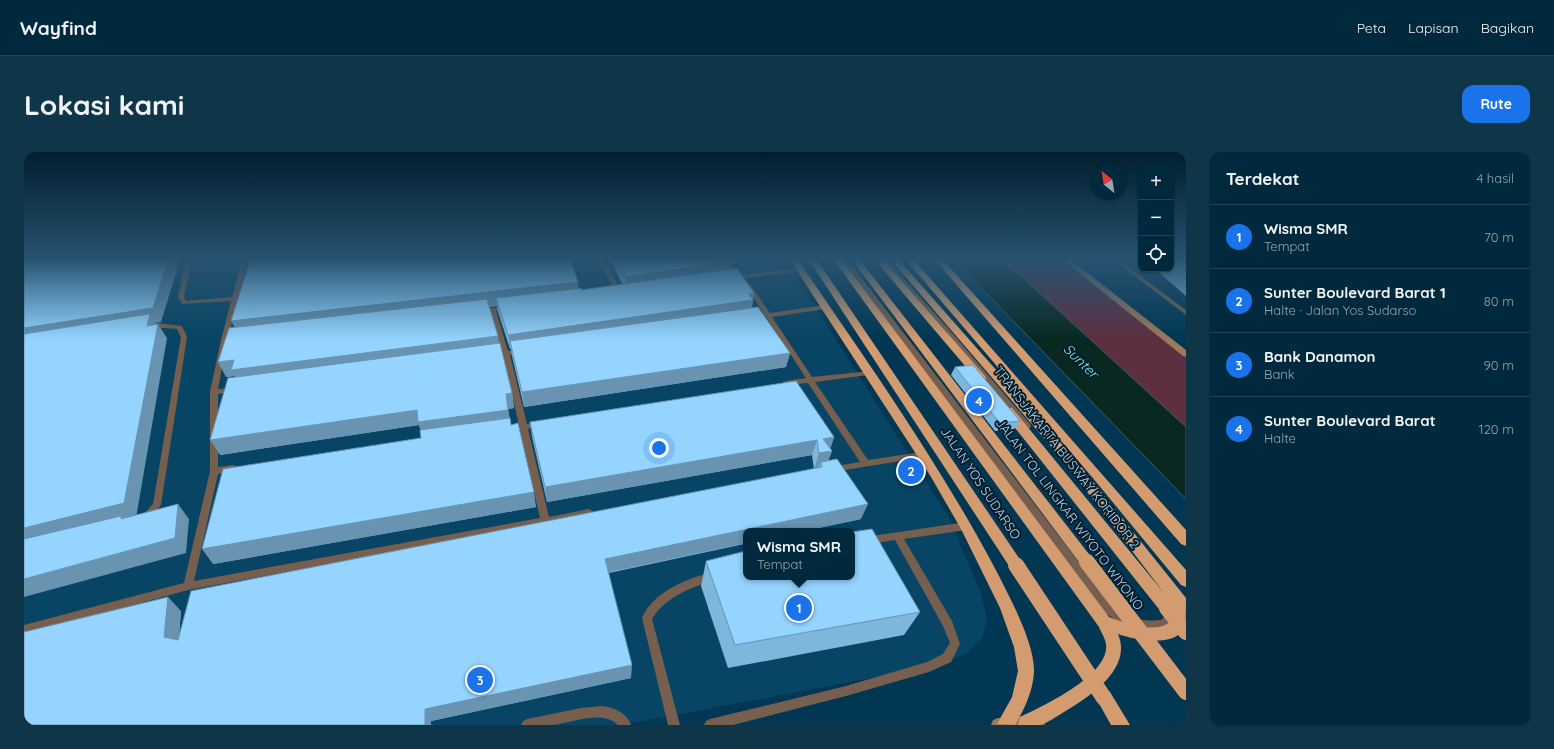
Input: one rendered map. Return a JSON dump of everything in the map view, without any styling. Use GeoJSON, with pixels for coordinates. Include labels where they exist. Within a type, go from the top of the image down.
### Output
{"type":"FeatureCollection","features":[{"type":"Feature","properties":{"kind":"highway"},"geometry":{"type":"LineString","coordinates":[[815,287],[825,308],[922,455],[966,526],[1007,607],[1022,647],[1026,671],[1020,700],[1002,724]]}},
{"type":"Feature","properties":{"kind":"highway","name":"JALAN YOS SUDARSO"},"geometry":{"type":"LineString","coordinates":[[819,287],[1121,725]]}},
{"type":"Feature","properties":{"kind":"highway"},"geometry":{"type":"LineString","coordinates":[[859,287],[1104,622],[1114,645],[1110,664],[1090,685],[1070,701],[1032,724]]}},
{"type":"Feature","properties":{"kind":"highway","name":"JALAN TOL LINGKAR WIYOTO WIYONO"},"geometry":{"type":"LineString","coordinates":[[876,287],[1186,692]]}},
{"type":"Feature","properties":{"kind":"highway","name":"JALAN TOL LINGKAR WIYOTO WIYONO"},"geometry":{"type":"LineString","coordinates":[[901,287],[1006,408],[1186,632]]}},
{"type":"Feature","properties":{"kind":"highway"},"geometry":{"type":"LineString","coordinates":[[918,287],[1070,461],[1185,609],[1181,620],[1173,628],[1160,633],[1136,633],[1104,622]]}},
{"type":"Feature","properties":{"kind":"highway"},"geometry":{"type":"LineString","coordinates":[[933,287],[1096,474],[1186,581]]}},
{"type":"Feature","properties":{"kind":"highway"},"geometry":{"type":"LineString","coordinates":[[963,287],[1186,540]]}},
{"type":"Feature","properties":{"kind":"street"},"geometry":{"type":"LineString","coordinates":[[1100,287],[1186,354]]}},
{"type":"Feature","properties":{"kind":"street"},"geometry":{"type":"LineString","coordinates":[[1002,724],[1032,724]]}},
{"type":"Feature","properties":{"kind":"lane"},"geometry":{"type":"LineString","coordinates":[[183,287],[181,297],[184,303],[235,300]]}},
{"type":"Feature","properties":{"kind":"lane"},"geometry":{"type":"LineString","coordinates":[[188,586],[214,471],[214,392],[224,340],[238,287]]}},
{"type":"Feature","properties":{"kind":"lane"},"geometry":{"type":"LineString","coordinates":[[616,287],[620,295]]}},
{"type":"Feature","properties":{"kind":"lane"},"geometry":{"type":"LineString","coordinates":[[749,287],[813,378],[865,463]]}},
{"type":"Feature","properties":{"kind":"lane","name":"TRANSJAKARTA BUSWAY KORIDOR 2"},"geometry":{"type":"LineString","coordinates":[[866,287],[1109,610],[1128,623],[1149,626],[1164,625],[1172,616],[1168,608],[1008,403],[907,287]]}},
{"type":"Feature","properties":{"kind":"lane"},"geometry":{"type":"LineString","coordinates":[[1151,287],[1186,313]]}},
{"type":"Feature","properties":{"kind":"lane"},"geometry":{"type":"LineString","coordinates":[[612,296],[628,294]]}},
{"type":"Feature","properties":{"kind":"lane"},"geometry":{"type":"LineString","coordinates":[[1174,304],[1186,304]]}},
{"type":"Feature","properties":{"kind":"lane"},"geometry":{"type":"LineString","coordinates":[[468,312],[514,307]]}},
{"type":"Feature","properties":{"kind":"lane"},"geometry":{"type":"LineString","coordinates":[[745,319],[825,308]]}},
{"type":"Feature","properties":{"kind":"lane"},"geometry":{"type":"LineString","coordinates":[[492,309],[505,354],[545,521]]}},
{"type":"Feature","properties":{"kind":"lane"},"geometry":{"type":"LineString","coordinates":[[138,524],[157,505],[184,337],[180,327],[157,325],[141,328]]}},
{"type":"Feature","properties":{"kind":"lane"},"geometry":{"type":"LineString","coordinates":[[224,340],[240,338]]}},
{"type":"Feature","properties":{"kind":"lane"},"geometry":{"type":"LineString","coordinates":[[481,357],[528,350]]}},
{"type":"Feature","properties":{"kind":"lane"},"geometry":{"type":"LineString","coordinates":[[779,384],[813,378],[868,373]]}},
{"type":"Feature","properties":{"kind":"lane"},"geometry":{"type":"LineString","coordinates":[[214,392],[245,388]]}},
{"type":"Feature","properties":{"kind":"lane"},"geometry":{"type":"LineString","coordinates":[[499,431],[546,423]]}},
{"type":"Feature","properties":{"kind":"lane"},"geometry":{"type":"LineString","coordinates":[[826,470],[922,455]]}},
{"type":"Feature","properties":{"kind":"lane"},"geometry":{"type":"LineString","coordinates":[[214,471],[238,467]]}},
{"type":"Feature","properties":{"kind":"lane"},"geometry":{"type":"LineString","coordinates":[[24,630],[188,586],[599,511]]}},
{"type":"Feature","properties":{"kind":"lane"},"geometry":{"type":"LineString","coordinates":[[855,543],[966,526]]}},
{"type":"Feature","properties":{"kind":"lane"},"geometry":{"type":"LineString","coordinates":[[710,725],[846,691],[929,667],[947,658],[955,644],[948,624],[897,536]]}},
{"type":"Feature","properties":{"kind":"lane"},"geometry":{"type":"LineString","coordinates":[[674,725],[647,618],[651,609],[684,586],[700,579],[723,574]]}},
{"type":"Feature","properties":{"kind":"lane"},"geometry":{"type":"LineString","coordinates":[[1104,604],[1104,622]]}},
{"type":"Feature","properties":{"kind":"lane"},"geometry":{"type":"LineString","coordinates":[[527,725],[596,712],[612,714],[622,720],[625,725]]}},
{"type":"Feature","properties":{"kind":"shaded area"},"geometry":{"type":"Polygon","coordinates":[[[24,287],[802,287],[949,518],[981,594],[987,619],[982,639],[967,653],[941,665],[622,725],[24,725],[24,287]]]}},
{"type":"Feature","properties":{"kind":"shaded area"},"geometry":{"type":"Polygon","coordinates":[[[1033,287],[1100,287],[1186,355],[1186,427],[1033,287]]]}},
{"type":"Feature","properties":{"kind":"water","name":"Sunter"},"geometry":{"type":"Polygon","coordinates":[[[980,287],[1033,287],[1186,427],[1186,499],[980,287]]]}},
{"type":"Feature","properties":{"kind":"building"},"geometry":{"type":"Polygon","coordinates":[[[24,287],[160,287],[153,308],[24,328],[24,287]]]}},
{"type":"Feature","properties":{"kind":"building"},"geometry":{"type":"Polygon","coordinates":[[[242,287],[536,287],[231,321],[242,287]]]}},
{"type":"Feature","properties":{"kind":"building"},"geometry":{"type":"Polygon","coordinates":[[[604,287],[750,287],[754,293],[749,294],[753,300],[508,335],[496,298],[581,288],[581,290],[604,287]]]}},
{"type":"Feature","properties":{"kind":"building"},"geometry":{"type":"Polygon","coordinates":[[[487,299],[498,336],[231,370],[234,360],[218,362],[229,328],[487,299]]]}},
{"type":"Feature","properties":{"kind":"building"},"geometry":{"type":"Polygon","coordinates":[[[758,307],[790,353],[522,392],[510,341],[758,307]]]}},
{"type":"Feature","properties":{"kind":"building"},"geometry":{"type":"Polygon","coordinates":[[[150,314],[147,326],[158,324],[124,503],[24,528],[24,334],[150,314]]]}},
{"type":"Feature","properties":{"kind":"building"},"geometry":{"type":"Polygon","coordinates":[[[500,343],[512,393],[506,394],[508,410],[418,422],[417,410],[210,440],[228,378],[500,343]]]}},
{"type":"Feature","properties":{"kind":"building"},"geometry":{"type":"Polygon","coordinates":[[[973,365],[1020,421],[1000,423],[955,367],[973,365]]]}},
{"type":"Feature","properties":{"kind":"building"},"geometry":{"type":"Polygon","coordinates":[[[796,381],[834,437],[823,439],[832,451],[819,453],[817,440],[545,487],[530,422],[796,381]]]}},
{"type":"Feature","properties":{"kind":"building"},"geometry":{"type":"Polygon","coordinates":[[[510,418],[511,425],[518,423],[534,492],[202,549],[223,469],[421,438],[420,430],[510,418]]]}},
{"type":"Feature","properties":{"kind":"building"},"geometry":{"type":"Polygon","coordinates":[[[837,459],[868,504],[753,528],[743,528],[743,530],[605,559],[632,665],[425,709],[425,725],[24,725],[24,632],[168,597],[164,637],[178,640],[191,591],[822,467],[821,462],[837,459]]]}},
{"type":"Feature","properties":{"kind":"building"},"geometry":{"type":"Polygon","coordinates":[[[178,504],[175,538],[24,579],[24,539],[121,516],[121,519],[178,504]]]}},
{"type":"Feature","properties":{"kind":"building"},"geometry":{"type":"Polygon","coordinates":[[[872,529],[920,612],[735,645],[706,561],[743,552],[743,580],[855,580],[855,532],[872,529]]]}},
{"type":"Feature","properties":{"kind":"place","name":"Sunter Boulevard Barat"},"geometry":{"type":"Point","coordinates":[979,401]}},
{"type":"Feature","properties":{"kind":"place","name":"Sunter Boulevard Barat 1"},"geometry":{"type":"Point","coordinates":[911,471]}},
{"type":"Feature","properties":{"kind":"place","name":"Wisma SMR"},"geometry":{"type":"Point","coordinates":[799,608]}},
{"type":"Feature","properties":{"kind":"place","name":"Bank Danamon"},"geometry":{"type":"Point","coordinates":[480,680]}}]}
